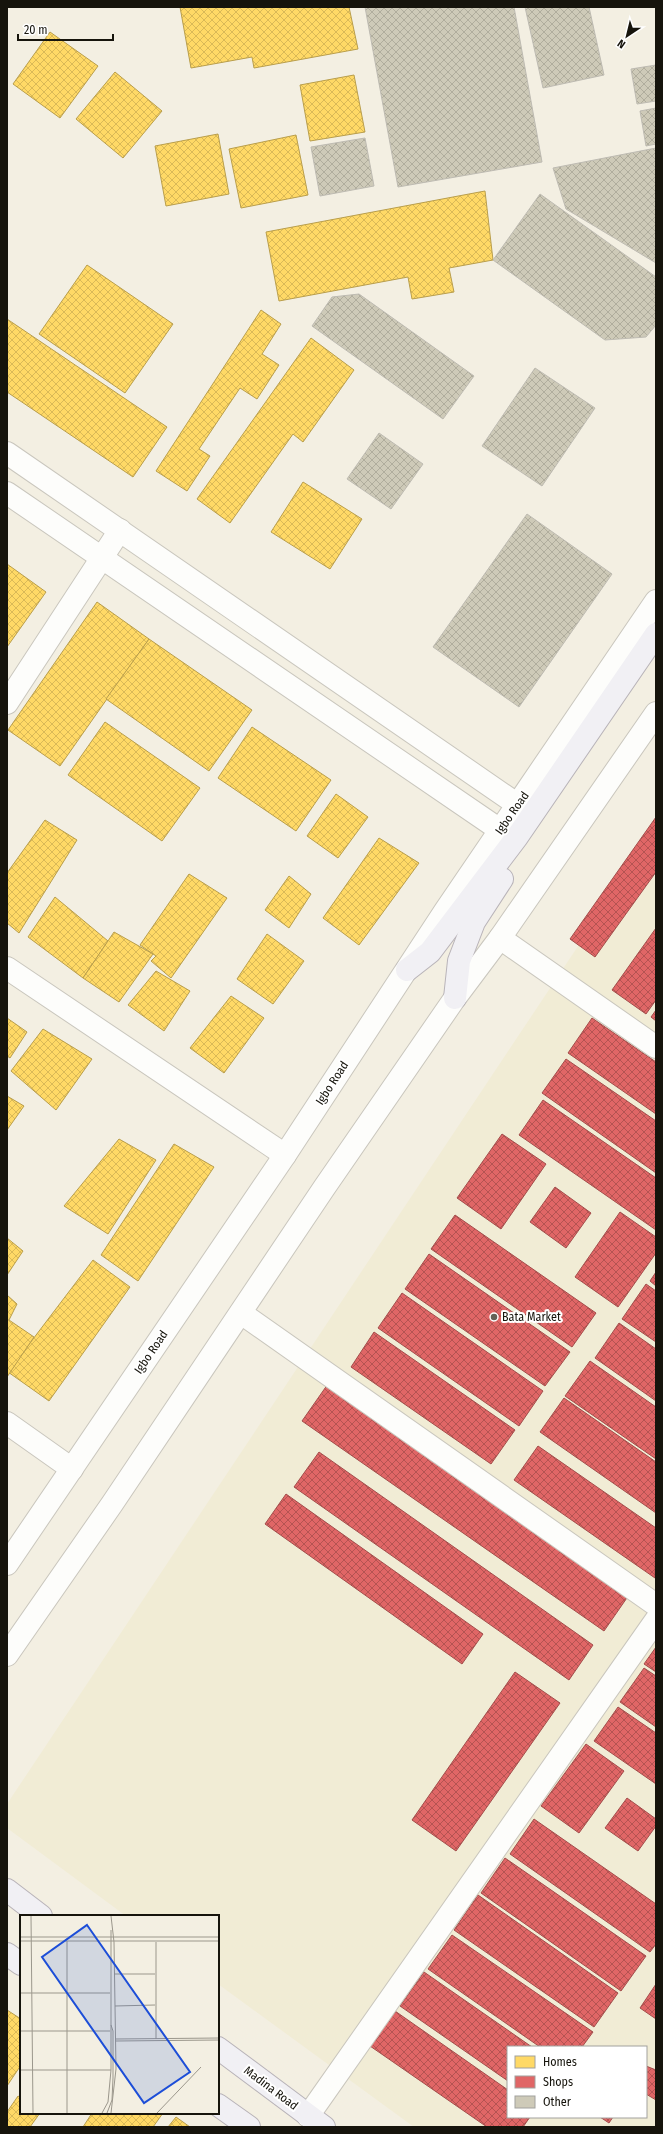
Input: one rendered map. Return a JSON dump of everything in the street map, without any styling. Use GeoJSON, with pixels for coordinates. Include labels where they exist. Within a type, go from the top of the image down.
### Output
{"type":"FeatureCollection","features":[{"type":"Feature","properties":{"kind":"main road"},"geometry":{"type":"LineString","coordinates":[[455,998],[459,961],[474,922],[517,837],[656,634]]}},
{"type":"Feature","properties":{"kind":"main road"},"geometry":{"type":"LineString","coordinates":[[407,970],[430,952],[496,877],[656,661]]}},
{"type":"Feature","properties":{"kind":"main road"},"geometry":{"type":"LineString","coordinates":[[7,1890],[40,1915]]}},
{"type":"Feature","properties":{"kind":"main road"},"geometry":{"type":"LineString","coordinates":[[7,1954],[20,1963]]}},
{"type":"Feature","properties":{"kind":"main road","name":"Madina Road"},"geometry":{"type":"LineString","coordinates":[[219,2049],[316,2122]]}},
{"type":"Feature","properties":{"kind":"main road"},"geometry":{"type":"LineString","coordinates":[[219,2106],[249,2127]]}},
{"type":"Feature","properties":{"kind":"street"},"geometry":{"type":"LineString","coordinates":[[7,453],[518,805]]}},
{"type":"Feature","properties":{"kind":"street"},"geometry":{"type":"LineString","coordinates":[[7,493],[103,557],[500,830]]}},
{"type":"Feature","properties":{"kind":"street"},"geometry":{"type":"LineString","coordinates":[[7,703],[120,530]]}},
{"type":"Feature","properties":{"kind":"street","name":"Igbo Road"},"geometry":{"type":"LineString","coordinates":[[7,1564],[285,1155],[500,830],[656,601]]}},
{"type":"Feature","properties":{"kind":"street"},"geometry":{"type":"LineString","coordinates":[[7,1655],[112,1504],[324,1188],[455,998],[500,938],[656,714]]}},
{"type":"Feature","properties":{"kind":"street"},"geometry":{"type":"LineString","coordinates":[[500,938],[656,1047]]}},
{"type":"Feature","properties":{"kind":"street"},"geometry":{"type":"LineString","coordinates":[[7,968],[285,1155]]}},
{"type":"Feature","properties":{"kind":"street"},"geometry":{"type":"LineString","coordinates":[[241,1313],[656,1605]]}},
{"type":"Feature","properties":{"kind":"street"},"geometry":{"type":"LineString","coordinates":[[7,1423],[72,1469]]}},
{"type":"Feature","properties":{"kind":"street"},"geometry":{"type":"LineString","coordinates":[[316,2122],[656,1620]]}},
{"type":"Feature","properties":{"kind":"shaded area","name":"Bata Market"},"geometry":{"type":"Polygon","coordinates":[[[656,829],[656,2127],[414,2127],[219,1985],[219,1915],[125,1915],[7,1828],[7,1804],[656,829]]]}},
{"type":"Feature","properties":{"kind":"building: Homes"},"geometry":{"type":"Polygon","coordinates":[[[180,7],[349,7],[358,49],[254,68],[252,57],[191,68],[180,7]]]}},
{"type":"Feature","properties":{"kind":"building: Homes"},"geometry":{"type":"Polygon","coordinates":[[[50,32],[98,66],[60,118],[13,84],[50,32]]]}},
{"type":"Feature","properties":{"kind":"building: Homes"},"geometry":{"type":"Polygon","coordinates":[[[115,72],[162,111],[123,158],[76,119],[115,72]]]}},
{"type":"Feature","properties":{"kind":"building: Homes"},"geometry":{"type":"Polygon","coordinates":[[[354,75],[365,132],[310,141],[300,85],[354,75]]]}},
{"type":"Feature","properties":{"kind":"building: Homes"},"geometry":{"type":"Polygon","coordinates":[[[218,134],[229,194],[166,206],[155,146],[218,134]]]}},
{"type":"Feature","properties":{"kind":"building: Homes"},"geometry":{"type":"Polygon","coordinates":[[[296,135],[308,195],[241,208],[229,149],[296,135]]]}},
{"type":"Feature","properties":{"kind":"building: Homes"},"geometry":{"type":"Polygon","coordinates":[[[485,191],[493,260],[449,268],[454,292],[412,299],[408,277],[279,301],[266,232],[485,191]]]}},
{"type":"Feature","properties":{"kind":"building: Homes"},"geometry":{"type":"Polygon","coordinates":[[[87,265],[173,324],[125,393],[39,334],[87,265]]]}},
{"type":"Feature","properties":{"kind":"building: Homes"},"geometry":{"type":"Polygon","coordinates":[[[261,310],[281,324],[262,354],[279,365],[257,399],[240,388],[199,449],[210,456],[187,491],[156,471],[261,310]]]}},
{"type":"Feature","properties":{"kind":"building: Homes"},"geometry":{"type":"Polygon","coordinates":[[[7,319],[167,427],[133,477],[7,392],[7,319]]]}},
{"type":"Feature","properties":{"kind":"building: Homes"},"geometry":{"type":"Polygon","coordinates":[[[311,338],[354,370],[303,442],[293,434],[230,523],[197,499],[311,338]]]}},
{"type":"Feature","properties":{"kind":"building: Homes"},"geometry":{"type":"Polygon","coordinates":[[[303,482],[362,519],[330,569],[271,532],[303,482]]]}},
{"type":"Feature","properties":{"kind":"building: Homes"},"geometry":{"type":"Polygon","coordinates":[[[7,564],[46,592],[7,647],[7,564]]]}},
{"type":"Feature","properties":{"kind":"building: Homes"},"geometry":{"type":"Polygon","coordinates":[[[97,602],[149,639],[60,766],[8,730],[97,602]]]}},
{"type":"Feature","properties":{"kind":"building: Homes"},"geometry":{"type":"Polygon","coordinates":[[[149,639],[252,710],[209,771],[106,699],[149,639]]]}},
{"type":"Feature","properties":{"kind":"building: Homes"},"geometry":{"type":"Polygon","coordinates":[[[105,722],[200,788],[162,841],[68,775],[105,722]]]}},
{"type":"Feature","properties":{"kind":"building: Homes"},"geometry":{"type":"Polygon","coordinates":[[[252,727],[331,780],[296,831],[218,778],[252,727]]]}},
{"type":"Feature","properties":{"kind":"building: Homes"},"geometry":{"type":"Polygon","coordinates":[[[336,794],[368,817],[338,858],[307,836],[336,794]]]}},
{"type":"Feature","properties":{"kind":"building: Homes"},"geometry":{"type":"Polygon","coordinates":[[[45,820],[77,840],[19,933],[7,923],[7,873],[45,820]]]}},
{"type":"Feature","properties":{"kind":"building: Homes"},"geometry":{"type":"Polygon","coordinates":[[[379,838],[419,863],[359,945],[323,918],[379,838]]]}},
{"type":"Feature","properties":{"kind":"building: Homes"},"geometry":{"type":"Polygon","coordinates":[[[189,874],[227,898],[171,978],[151,961],[156,956],[140,945],[189,874]]]}},
{"type":"Feature","properties":{"kind":"building: Homes"},"geometry":{"type":"Polygon","coordinates":[[[289,876],[311,894],[289,928],[265,910],[289,876]]]}},
{"type":"Feature","properties":{"kind":"building: Homes"},"geometry":{"type":"Polygon","coordinates":[[[55,897],[108,941],[83,978],[28,937],[55,897]]]}},
{"type":"Feature","properties":{"kind":"building: Homes"},"geometry":{"type":"Polygon","coordinates":[[[114,932],[153,954],[119,1002],[83,978],[114,932]]]}},
{"type":"Feature","properties":{"kind":"building: Homes"},"geometry":{"type":"Polygon","coordinates":[[[267,934],[304,961],[273,1004],[237,979],[267,934]]]}},
{"type":"Feature","properties":{"kind":"building: Homes"},"geometry":{"type":"Polygon","coordinates":[[[156,971],[190,991],[164,1031],[128,1005],[156,971]]]}},
{"type":"Feature","properties":{"kind":"building: Homes"},"geometry":{"type":"Polygon","coordinates":[[[231,996],[264,1018],[224,1073],[190,1048],[231,996]]]}},
{"type":"Feature","properties":{"kind":"building: Homes"},"geometry":{"type":"Polygon","coordinates":[[[7,1018],[27,1032],[10,1058],[7,1056],[7,1018]]]}},
{"type":"Feature","properties":{"kind":"building: Homes"},"geometry":{"type":"Polygon","coordinates":[[[43,1029],[92,1059],[56,1110],[11,1071],[43,1029]]]}},
{"type":"Feature","properties":{"kind":"building: Homes"},"geometry":{"type":"Polygon","coordinates":[[[7,1096],[24,1106],[7,1130],[7,1096]]]}},
{"type":"Feature","properties":{"kind":"building: Homes"},"geometry":{"type":"Polygon","coordinates":[[[119,1139],[156,1160],[108,1234],[64,1206],[119,1139]]]}},
{"type":"Feature","properties":{"kind":"building: Homes"},"geometry":{"type":"Polygon","coordinates":[[[174,1144],[214,1167],[138,1281],[101,1255],[174,1144]]]}},
{"type":"Feature","properties":{"kind":"building: Homes"},"geometry":{"type":"Polygon","coordinates":[[[7,1238],[23,1251],[7,1275],[7,1238]]]}},
{"type":"Feature","properties":{"kind":"building: Homes"},"geometry":{"type":"Polygon","coordinates":[[[93,1260],[130,1287],[49,1401],[8,1372],[93,1260]]]}},
{"type":"Feature","properties":{"kind":"building: Homes"},"geometry":{"type":"Polygon","coordinates":[[[7,1295],[17,1304],[9,1320],[34,1337],[7,1377],[7,1295]]]}},
{"type":"Feature","properties":{"kind":"building: Homes"},"geometry":{"type":"Polygon","coordinates":[[[7,2010],[20,2018],[20,2066],[7,2086],[7,2010]]]}},
{"type":"Feature","properties":{"kind":"building: Homes"},"geometry":{"type":"Polygon","coordinates":[[[18,2096],[20,2097],[20,2114],[39,2114],[30,2127],[7,2127],[7,2112],[18,2096]]]}},
{"type":"Feature","properties":{"kind":"building: Homes"},"geometry":{"type":"Polygon","coordinates":[[[91,2114],[162,2114],[153,2127],[83,2127],[91,2114]]]}},
{"type":"Feature","properties":{"kind":"building: Homes"},"geometry":{"type":"Polygon","coordinates":[[[176,2117],[190,2127],[168,2127],[176,2117]]]}},
{"type":"Feature","properties":{"kind":"building: Shops"},"geometry":{"type":"Polygon","coordinates":[[[656,817],[656,872],[595,957],[570,939],[656,817]]]}},
{"type":"Feature","properties":{"kind":"building: Shops"},"geometry":{"type":"Polygon","coordinates":[[[656,928],[656,1000],[646,1014],[612,990],[656,928]]]}},
{"type":"Feature","properties":{"kind":"building: Shops"},"geometry":{"type":"Polygon","coordinates":[[[656,1010],[656,1021],[651,1017],[656,1010]]]}},
{"type":"Feature","properties":{"kind":"building: Shops"},"geometry":{"type":"Polygon","coordinates":[[[592,1018],[656,1062],[656,1114],[568,1053],[592,1018]]]}},
{"type":"Feature","properties":{"kind":"building: Shops"},"geometry":{"type":"Polygon","coordinates":[[[566,1059],[656,1121],[656,1173],[542,1093],[566,1059]]]}},
{"type":"Feature","properties":{"kind":"building: Shops"},"geometry":{"type":"Polygon","coordinates":[[[543,1100],[656,1178],[656,1230],[519,1135],[543,1100]]]}},
{"type":"Feature","properties":{"kind":"building: Shops"},"geometry":{"type":"Polygon","coordinates":[[[502,1134],[546,1164],[501,1229],[457,1198],[502,1134]]]}},
{"type":"Feature","properties":{"kind":"building: Shops"},"geometry":{"type":"Polygon","coordinates":[[[555,1187],[591,1213],[566,1248],[530,1222],[555,1187]]]}},
{"type":"Feature","properties":{"kind":"building: Shops"},"geometry":{"type":"Polygon","coordinates":[[[620,1212],[656,1237],[656,1253],[618,1307],[575,1277],[620,1212]]]}},
{"type":"Feature","properties":{"kind":"building: Shops"},"geometry":{"type":"Polygon","coordinates":[[[455,1215],[596,1313],[572,1347],[431,1249],[455,1215]]]}},
{"type":"Feature","properties":{"kind":"building: Shops"},"geometry":{"type":"Polygon","coordinates":[[[429,1254],[570,1352],[545,1386],[405,1289],[429,1254]]]}},
{"type":"Feature","properties":{"kind":"building: Shops"},"geometry":{"type":"Polygon","coordinates":[[[656,1272],[656,1286],[650,1281],[656,1272]]]}},
{"type":"Feature","properties":{"kind":"building: Shops"},"geometry":{"type":"Polygon","coordinates":[[[646,1284],[656,1291],[656,1342],[622,1319],[646,1284]]]}},
{"type":"Feature","properties":{"kind":"building: Shops"},"geometry":{"type":"Polygon","coordinates":[[[402,1293],[543,1391],[519,1426],[378,1328],[402,1293]]]}},
{"type":"Feature","properties":{"kind":"building: Shops"},"geometry":{"type":"Polygon","coordinates":[[[619,1323],[656,1349],[656,1401],[595,1358],[619,1323]]]}},
{"type":"Feature","properties":{"kind":"building: Shops"},"geometry":{"type":"Polygon","coordinates":[[[374,1332],[515,1430],[491,1464],[351,1367],[374,1332]]]}},
{"type":"Feature","properties":{"kind":"building: Shops"},"geometry":{"type":"Polygon","coordinates":[[[590,1361],[656,1407],[656,1459],[565,1396],[590,1361]]]}},
{"type":"Feature","properties":{"kind":"building: Shops"},"geometry":{"type":"Polygon","coordinates":[[[330,1381],[631,1592],[604,1631],[302,1421],[330,1381]]]}},
{"type":"Feature","properties":{"kind":"building: Shops"},"geometry":{"type":"Polygon","coordinates":[[[564,1398],[656,1462],[656,1513],[540,1432],[564,1398]]]}},
{"type":"Feature","properties":{"kind":"building: Shops"},"geometry":{"type":"Polygon","coordinates":[[[538,1446],[656,1528],[655,1578],[514,1480],[538,1446]]]}},
{"type":"Feature","properties":{"kind":"building: Shops"},"geometry":{"type":"Polygon","coordinates":[[[319,1452],[593,1645],[569,1680],[294,1487],[319,1452]]]}},
{"type":"Feature","properties":{"kind":"building: Shops"},"geometry":{"type":"Polygon","coordinates":[[[286,1494],[483,1634],[462,1664],[265,1524],[286,1494]]]}},
{"type":"Feature","properties":{"kind":"building: Shops"},"geometry":{"type":"Polygon","coordinates":[[[656,1647],[656,1672],[644,1664],[656,1647]]]}},
{"type":"Feature","properties":{"kind":"building: Shops"},"geometry":{"type":"Polygon","coordinates":[[[644,1668],[656,1676],[656,1727],[620,1702],[644,1668]]]}},
{"type":"Feature","properties":{"kind":"building: Shops"},"geometry":{"type":"Polygon","coordinates":[[[515,1672],[560,1703],[456,1851],[412,1820],[515,1672]]]}},
{"type":"Feature","properties":{"kind":"building: Shops"},"geometry":{"type":"Polygon","coordinates":[[[618,1707],[656,1733],[656,1784],[594,1741],[618,1707]]]}},
{"type":"Feature","properties":{"kind":"building: Shops"},"geometry":{"type":"Polygon","coordinates":[[[586,1744],[624,1771],[579,1833],[541,1806],[586,1744]]]}},
{"type":"Feature","properties":{"kind":"building: Shops"},"geometry":{"type":"Polygon","coordinates":[[[627,1798],[656,1819],[656,1826],[638,1851],[605,1828],[627,1798]]]}},
{"type":"Feature","properties":{"kind":"building: Shops"},"geometry":{"type":"Polygon","coordinates":[[[534,1819],[656,1904],[656,1944],[650,1952],[510,1854],[534,1819]]]}},
{"type":"Feature","properties":{"kind":"building: Shops"},"geometry":{"type":"Polygon","coordinates":[[[505,1858],[646,1956],[621,1991],[481,1893],[505,1858]]]}},
{"type":"Feature","properties":{"kind":"building: Shops"},"geometry":{"type":"Polygon","coordinates":[[[478,1895],[618,1993],[594,2027],[454,1930],[478,1895]]]}},
{"type":"Feature","properties":{"kind":"building: Shops"},"geometry":{"type":"Polygon","coordinates":[[[452,1935],[593,2032],[583,2046],[539,2046],[428,1969],[452,1935]]]}},
{"type":"Feature","properties":{"kind":"building: Shops"},"geometry":{"type":"Polygon","coordinates":[[[424,1972],[531,2046],[507,2046],[507,2080],[400,2006],[424,1972]]]}},
{"type":"Feature","properties":{"kind":"building: Shops"},"geometry":{"type":"Polygon","coordinates":[[[656,1984],[656,2019],[640,2008],[656,1984]]]}},
{"type":"Feature","properties":{"kind":"building: Shops"},"geometry":{"type":"Polygon","coordinates":[[[395,2011],[507,2089],[507,2118],[529,2118],[523,2127],[487,2127],[370,2046],[395,2011]]]}},
{"type":"Feature","properties":{"kind":"building: Shops"},"geometry":{"type":"Polygon","coordinates":[[[647,2066],[656,2070],[656,2100],[647,2095],[647,2066]]]}},
{"type":"Feature","properties":{"kind":"building: Shops"},"geometry":{"type":"Polygon","coordinates":[[[602,2118],[612,2118],[609,2123],[602,2118]]]}},
{"type":"Feature","properties":{"kind":"building: Other"},"geometry":{"type":"Polygon","coordinates":[[[365,7],[514,7],[542,162],[398,187],[365,7]]]}},
{"type":"Feature","properties":{"kind":"building: Other"},"geometry":{"type":"Polygon","coordinates":[[[525,7],[589,7],[604,75],[543,88],[525,7]]]}},
{"type":"Feature","properties":{"kind":"building: Other"},"geometry":{"type":"Polygon","coordinates":[[[656,65],[656,101],[637,104],[631,69],[656,65]]]}},
{"type":"Feature","properties":{"kind":"building: Other"},"geometry":{"type":"Polygon","coordinates":[[[656,108],[656,144],[646,146],[640,111],[656,108]]]}},
{"type":"Feature","properties":{"kind":"building: Other"},"geometry":{"type":"Polygon","coordinates":[[[365,138],[374,186],[320,196],[311,147],[365,138]]]}},
{"type":"Feature","properties":{"kind":"building: Other"},"geometry":{"type":"Polygon","coordinates":[[[656,148],[656,263],[566,209],[553,168],[656,148]]]}},
{"type":"Feature","properties":{"kind":"building: Other"},"geometry":{"type":"Polygon","coordinates":[[[540,194],[656,277],[656,325],[646,337],[605,340],[493,260],[540,194]]]}},
{"type":"Feature","properties":{"kind":"building: Other"},"geometry":{"type":"Polygon","coordinates":[[[359,294],[474,376],[443,419],[312,326],[332,297],[359,294]]]}},
{"type":"Feature","properties":{"kind":"building: Other"},"geometry":{"type":"Polygon","coordinates":[[[535,368],[595,408],[542,486],[482,446],[535,368]]]}},
{"type":"Feature","properties":{"kind":"building: Other"},"geometry":{"type":"Polygon","coordinates":[[[379,433],[423,464],[391,509],[347,479],[379,433]]]}},
{"type":"Feature","properties":{"kind":"building: Other"},"geometry":{"type":"Polygon","coordinates":[[[527,514],[612,574],[519,707],[433,647],[527,514]]]}},
{"type":"Feature","properties":{"kind":"place","name":"Bata Market"},"geometry":{"type":"Point","coordinates":[494,1317]}}]}
